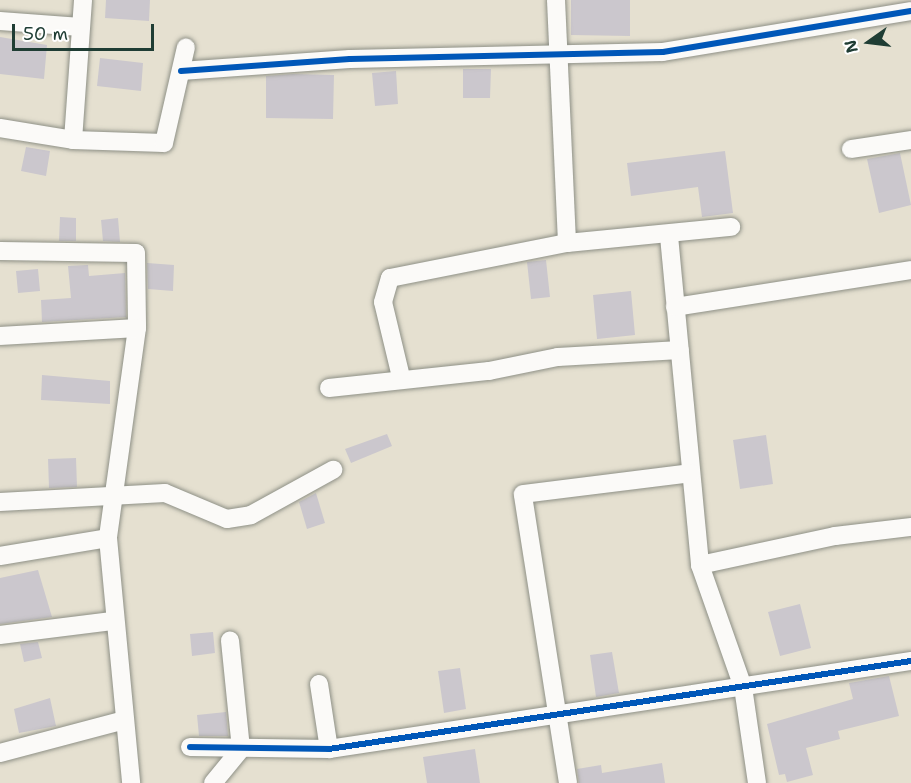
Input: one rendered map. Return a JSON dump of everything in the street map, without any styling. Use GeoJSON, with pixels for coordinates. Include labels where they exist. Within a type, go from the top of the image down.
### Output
{"type":"FeatureCollection","features":[{"type":"Feature","properties":{"kind":"street"},"geometry":{"type":"LineString","coordinates":[[72,140],[83,0]]}},
{"type":"Feature","properties":{"kind":"street"},"geometry":{"type":"LineString","coordinates":[[556,0],[567,243]]}},
{"type":"Feature","properties":{"kind":"street"},"geometry":{"type":"LineString","coordinates":[[181,70],[559,54],[663,52],[911,11]]}},
{"type":"Feature","properties":{"kind":"street"},"geometry":{"type":"LineString","coordinates":[[0,21],[81,27]]}},
{"type":"Feature","properties":{"kind":"street"},"geometry":{"type":"LineString","coordinates":[[0,128],[72,140],[164,143],[186,47]]}},
{"type":"Feature","properties":{"kind":"street"},"geometry":{"type":"LineString","coordinates":[[851,148],[911,140]]}},
{"type":"Feature","properties":{"kind":"street"},"geometry":{"type":"LineString","coordinates":[[401,377],[383,302],[390,278],[567,243],[669,236],[731,227]]}},
{"type":"Feature","properties":{"kind":"street"},"geometry":{"type":"LineString","coordinates":[[669,236],[700,565],[743,687],[757,783]]}},
{"type":"Feature","properties":{"kind":"street"},"geometry":{"type":"LineString","coordinates":[[0,251],[136,253],[137,328],[108,538],[112,621],[131,783]]}},
{"type":"Feature","properties":{"kind":"street"},"geometry":{"type":"LineString","coordinates":[[675,307],[911,270]]}},
{"type":"Feature","properties":{"kind":"street"},"geometry":{"type":"LineString","coordinates":[[0,336],[137,328]]}},
{"type":"Feature","properties":{"kind":"street"},"geometry":{"type":"LineString","coordinates":[[328,388],[401,377],[489,371],[558,357],[680,350]]}},
{"type":"Feature","properties":{"kind":"street"},"geometry":{"type":"LineString","coordinates":[[0,502],[113,493],[165,493],[227,519],[252,515],[333,470]]}},
{"type":"Feature","properties":{"kind":"street"},"geometry":{"type":"LineString","coordinates":[[568,783],[523,494],[691,473]]}},
{"type":"Feature","properties":{"kind":"street"},"geometry":{"type":"LineString","coordinates":[[700,565],[835,536],[911,527]]}},
{"type":"Feature","properties":{"kind":"street"},"geometry":{"type":"LineString","coordinates":[[0,556],[108,538]]}},
{"type":"Feature","properties":{"kind":"street"},"geometry":{"type":"LineString","coordinates":[[0,635],[112,621]]}},
{"type":"Feature","properties":{"kind":"street"},"geometry":{"type":"LineString","coordinates":[[213,783],[242,748],[230,641]]}},
{"type":"Feature","properties":{"kind":"street"},"geometry":{"type":"LineString","coordinates":[[190,747],[329,749],[911,661]]}},
{"type":"Feature","properties":{"kind":"street"},"geometry":{"type":"LineString","coordinates":[[319,684],[329,749]]}},
{"type":"Feature","properties":{"kind":"street"},"geometry":{"type":"LineString","coordinates":[[0,753],[125,720]]}},
{"type":"Feature","properties":{"kind":"building"},"geometry":{"type":"Polygon","coordinates":[[[106,0],[150,0],[149,21],[105,18],[106,0]]]}},
{"type":"Feature","properties":{"kind":"building"},"geometry":{"type":"Polygon","coordinates":[[[571,0],[630,0],[630,36],[571,35],[571,0]]]}},
{"type":"Feature","properties":{"kind":"building"},"geometry":{"type":"Polygon","coordinates":[[[0,37],[47,45],[44,79],[0,74],[0,37]]]}},
{"type":"Feature","properties":{"kind":"building"},"geometry":{"type":"Polygon","coordinates":[[[100,58],[143,63],[141,91],[97,86],[100,58]]]}},
{"type":"Feature","properties":{"kind":"building"},"geometry":{"type":"Polygon","coordinates":[[[463,69],[491,69],[490,98],[463,98],[463,69]]]}},
{"type":"Feature","properties":{"kind":"building"},"geometry":{"type":"Polygon","coordinates":[[[396,71],[398,104],[375,106],[372,73],[396,71]]]}},
{"type":"Feature","properties":{"kind":"building"},"geometry":{"type":"Polygon","coordinates":[[[334,75],[333,119],[266,118],[266,76],[334,75]]]}},
{"type":"Feature","properties":{"kind":"building"},"geometry":{"type":"Polygon","coordinates":[[[26,147],[50,151],[46,176],[21,171],[26,147]]]}},
{"type":"Feature","properties":{"kind":"building"},"geometry":{"type":"Polygon","coordinates":[[[725,151],[733,213],[702,217],[698,187],[631,196],[627,163],[725,151]]]}},
{"type":"Feature","properties":{"kind":"building"},"geometry":{"type":"Polygon","coordinates":[[[900,153],[911,205],[879,213],[867,159],[900,153]]]}},
{"type":"Feature","properties":{"kind":"building"},"geometry":{"type":"Polygon","coordinates":[[[60,217],[76,218],[76,241],[59,241],[60,217]]]}},
{"type":"Feature","properties":{"kind":"building"},"geometry":{"type":"Polygon","coordinates":[[[118,218],[120,242],[103,241],[101,220],[118,218]]]}},
{"type":"Feature","properties":{"kind":"building"},"geometry":{"type":"Polygon","coordinates":[[[546,260],[550,297],[531,299],[527,262],[546,260]]]}},
{"type":"Feature","properties":{"kind":"building"},"geometry":{"type":"Polygon","coordinates":[[[147,263],[174,265],[173,291],[148,289],[147,263]]]}},
{"type":"Feature","properties":{"kind":"building"},"geometry":{"type":"Polygon","coordinates":[[[88,265],[89,276],[125,273],[126,317],[42,322],[41,300],[71,298],[68,266],[88,265]]]}},
{"type":"Feature","properties":{"kind":"building"},"geometry":{"type":"Polygon","coordinates":[[[38,269],[40,291],[18,293],[16,271],[38,269]]]}},
{"type":"Feature","properties":{"kind":"building"},"geometry":{"type":"Polygon","coordinates":[[[631,291],[635,335],[597,339],[593,295],[631,291]]]}},
{"type":"Feature","properties":{"kind":"building"},"geometry":{"type":"Polygon","coordinates":[[[42,375],[110,381],[110,404],[41,400],[42,375]]]}},
{"type":"Feature","properties":{"kind":"building"},"geometry":{"type":"Polygon","coordinates":[[[387,434],[392,446],[351,463],[345,449],[387,434]]]}},
{"type":"Feature","properties":{"kind":"building"},"geometry":{"type":"Polygon","coordinates":[[[766,435],[773,484],[740,489],[733,440],[766,435]]]}},
{"type":"Feature","properties":{"kind":"building"},"geometry":{"type":"Polygon","coordinates":[[[76,458],[77,487],[49,488],[48,459],[76,458]]]}},
{"type":"Feature","properties":{"kind":"building"},"geometry":{"type":"Polygon","coordinates":[[[316,493],[325,523],[307,529],[299,502],[316,493]]]}},
{"type":"Feature","properties":{"kind":"building"},"geometry":{"type":"Polygon","coordinates":[[[38,570],[52,617],[0,624],[0,578],[38,570]]]}},
{"type":"Feature","properties":{"kind":"building"},"geometry":{"type":"Polygon","coordinates":[[[800,604],[811,648],[780,656],[768,612],[800,604]]]}},
{"type":"Feature","properties":{"kind":"building"},"geometry":{"type":"Polygon","coordinates":[[[213,632],[215,653],[192,656],[190,634],[213,632]]]}},
{"type":"Feature","properties":{"kind":"building"},"geometry":{"type":"Polygon","coordinates":[[[38,642],[42,658],[24,662],[20,644],[38,642]]]}},
{"type":"Feature","properties":{"kind":"building"},"geometry":{"type":"Polygon","coordinates":[[[612,652],[619,693],[596,697],[590,655],[612,652]]]}},
{"type":"Feature","properties":{"kind":"building"},"geometry":{"type":"Polygon","coordinates":[[[460,668],[466,709],[444,713],[438,671],[460,668]]]}},
{"type":"Feature","properties":{"kind":"building"},"geometry":{"type":"Polygon","coordinates":[[[889,676],[899,716],[838,731],[840,739],[806,748],[813,775],[787,782],[785,774],[779,775],[767,724],[853,699],[849,683],[889,676]]]}},
{"type":"Feature","properties":{"kind":"building"},"geometry":{"type":"Polygon","coordinates":[[[50,698],[56,726],[19,733],[14,709],[50,698]]]}},
{"type":"Feature","properties":{"kind":"building"},"geometry":{"type":"Polygon","coordinates":[[[226,712],[228,736],[199,736],[197,715],[226,712]]]}},
{"type":"Feature","properties":{"kind":"building"},"geometry":{"type":"Polygon","coordinates":[[[475,749],[480,783],[427,783],[423,757],[475,749]]]}},
{"type":"Feature","properties":{"kind":"building"},"geometry":{"type":"Polygon","coordinates":[[[662,763],[665,783],[579,783],[577,769],[601,765],[602,773],[662,763]]]}},
{"type":"Feature","properties":{"kind":"cycle path"},"geometry":{"type":"LineString","coordinates":[[181,71],[350,59],[663,52],[911,11]]}},
{"type":"Feature","properties":{"kind":"cycle path"},"geometry":{"type":"LineString","coordinates":[[190,747],[329,749],[911,661]]}}]}
